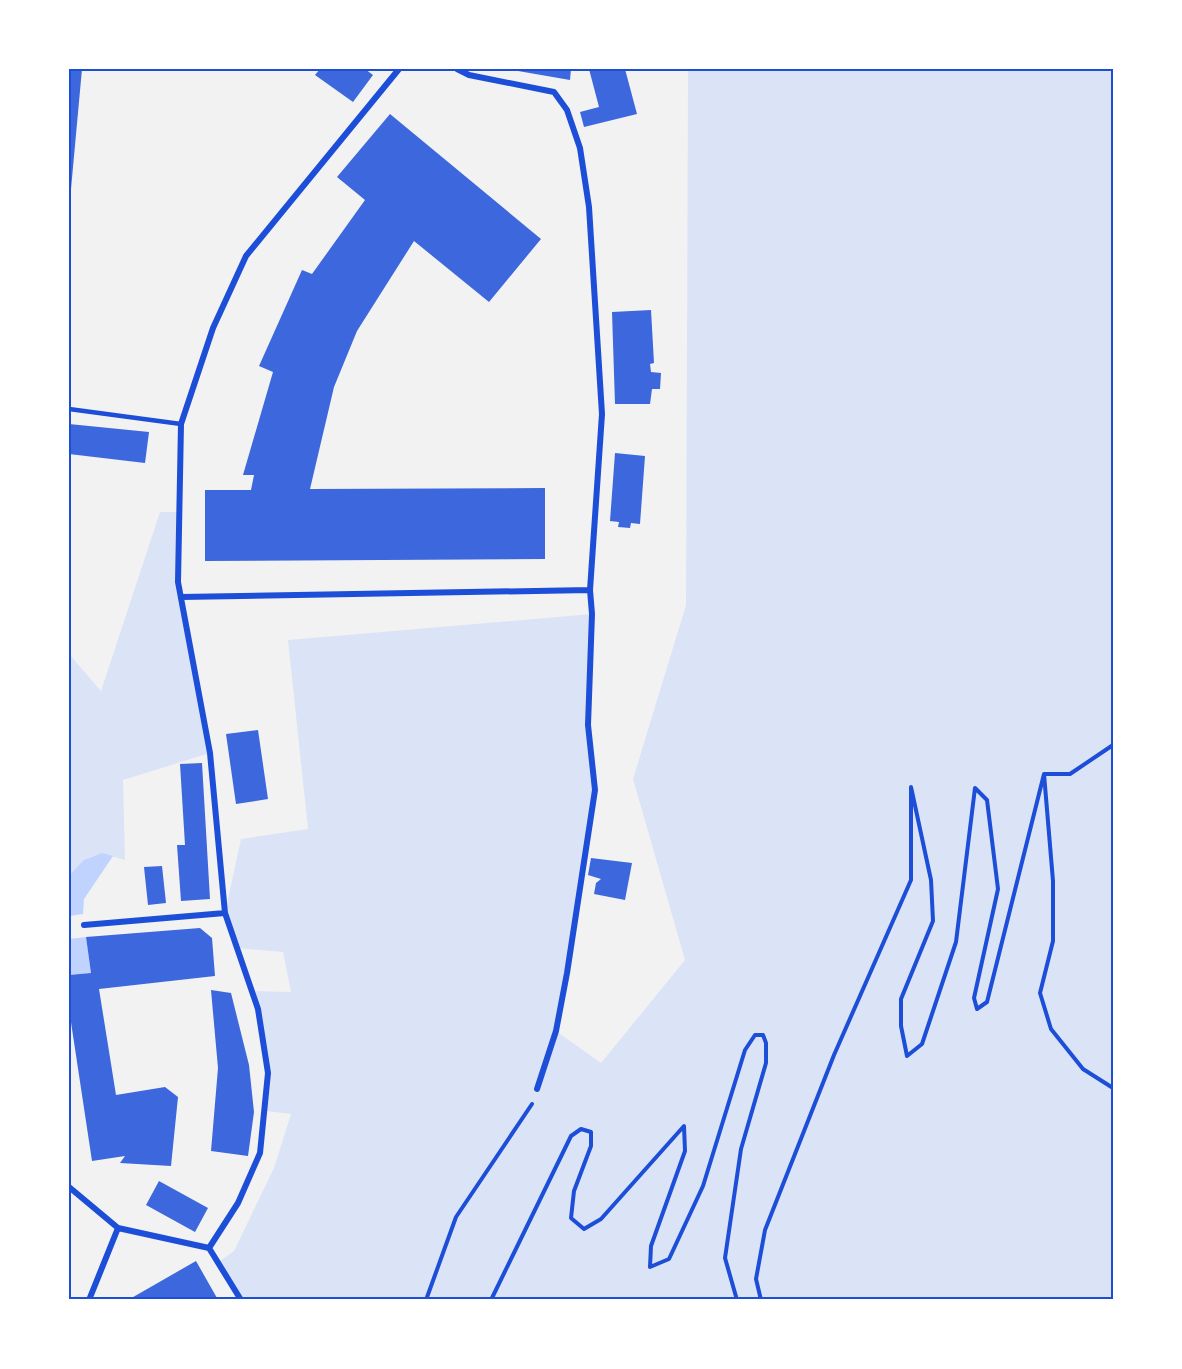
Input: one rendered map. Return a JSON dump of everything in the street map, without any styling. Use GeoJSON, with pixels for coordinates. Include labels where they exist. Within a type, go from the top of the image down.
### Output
{"type":"FeatureCollection","features":[{"type":"Feature","properties":{"kind":"street"},"geometry":{"type":"LineString","coordinates":[[209,1248],[238,1203],[260,1153],[268,1073],[258,1009],[225,913],[210,753],[178,582],[181,424],[213,328],[246,256],[399,69]]}},
{"type":"Feature","properties":{"kind":"street"},"geometry":{"type":"LineString","coordinates":[[457,69],[469,75],[554,92],[567,110],[580,148],[589,207],[602,414],[590,590],[592,614],[588,725],[595,790],[556,1031],[537,1089]]}},
{"type":"Feature","properties":{"kind":"street"},"geometry":{"type":"LineString","coordinates":[[181,597],[590,590]]}},
{"type":"Feature","properties":{"kind":"street"},"geometry":{"type":"LineString","coordinates":[[84,925],[225,913]]}},
{"type":"Feature","properties":{"kind":"street"},"geometry":{"type":"LineString","coordinates":[[69,1187],[118,1228],[209,1248],[240,1300]]}},
{"type":"Feature","properties":{"kind":"street"},"geometry":{"type":"LineString","coordinates":[[89,1300],[118,1228]]}},
{"type":"Feature","properties":{"kind":"lane"},"geometry":{"type":"LineString","coordinates":[[69,409],[181,424]]}},
{"type":"Feature","properties":{"kind":"path"},"geometry":{"type":"LineString","coordinates":[[1044,774],[1070,774],[1113,745]]}},
{"type":"Feature","properties":{"kind":"path"},"geometry":{"type":"LineString","coordinates":[[1044,774],[1053,881],[1053,941],[1040,993],[1051,1029],[1083,1069],[1113,1088]]}},
{"type":"Feature","properties":{"kind":"path"},"geometry":{"type":"LineString","coordinates":[[761,1300],[756,1279],[765,1230],[834,1055],[911,880],[911,787],[931,879],[933,921],[901,999],[901,1026],[907,1056],[922,1044],[956,942],[975,788],[987,800],[998,889],[974,998],[977,1009],[987,1002],[1044,774]]}},
{"type":"Feature","properties":{"kind":"path"},"geometry":{"type":"LineString","coordinates":[[491,1300],[571,1136],[581,1129],[591,1132],[591,1146],[574,1191],[571,1218],[584,1229],[601,1219],[684,1126],[685,1151],[651,1246],[650,1267],[669,1259],[702,1186],[745,1050],[755,1035],[763,1035],[766,1043],[766,1063],[741,1149],[725,1258],[737,1300]]}},
{"type":"Feature","properties":{"kind":"path"},"geometry":{"type":"LineString","coordinates":[[426,1300],[456,1216],[509,1140],[531,1105],[537,1089]]}},
{"type":"Feature","properties":{"kind":"shaded area"},"geometry":{"type":"Polygon","coordinates":[[[688,69],[1113,69],[1113,1300],[241,1300],[217,1263],[234,1251],[274,1168],[291,1114],[266,1111],[268,1073],[251,991],[291,992],[283,952],[237,948],[225,913],[241,839],[308,829],[288,640],[592,614],[588,725],[595,790],[556,1031],[601,1063],[685,960],[633,779],[686,605],[688,69]]]}},
{"type":"Feature","properties":{"kind":"shaded area"},"geometry":{"type":"Polygon","coordinates":[[[160,512],[179,512],[178,582],[210,753],[123,780],[125,860],[107,855],[94,856],[88,858],[69,875],[69,654],[101,691],[160,512]]]}},
{"type":"Feature","properties":{"kind":"water"},"geometry":{"type":"Polygon","coordinates":[[[102,853],[113,856],[84,899],[83,914],[69,916],[69,875],[84,860],[102,853]]]}},
{"type":"Feature","properties":{"kind":"water"},"geometry":{"type":"Polygon","coordinates":[[[86,937],[91,973],[69,975],[69,939],[86,937]]]}},
{"type":"Feature","properties":{"kind":"building"},"geometry":{"type":"Polygon","coordinates":[[[69,69],[82,69],[71,189],[69,189],[69,69]]]}},
{"type":"Feature","properties":{"kind":"building"},"geometry":{"type":"Polygon","coordinates":[[[320,69],[365,69],[373,75],[353,102],[315,75],[320,69]]]}},
{"type":"Feature","properties":{"kind":"building"},"geometry":{"type":"Polygon","coordinates":[[[506,69],[571,69],[570,80],[506,69]]]}},
{"type":"Feature","properties":{"kind":"building"},"geometry":{"type":"Polygon","coordinates":[[[589,69],[625,69],[637,114],[584,127],[580,112],[599,107],[589,69]]]}},
{"type":"Feature","properties":{"kind":"building"},"geometry":{"type":"Polygon","coordinates":[[[390,114],[541,239],[489,302],[414,241],[357,331],[334,387],[310,489],[545,488],[545,559],[205,561],[205,490],[251,490],[254,475],[243,475],[273,372],[259,366],[302,270],[312,274],[365,200],[337,177],[390,114]]]}},
{"type":"Feature","properties":{"kind":"building"},"geometry":{"type":"Polygon","coordinates":[[[651,310],[654,363],[650,364],[651,372],[661,373],[660,389],[652,389],[650,404],[615,404],[612,312],[651,310]]]}},
{"type":"Feature","properties":{"kind":"building"},"geometry":{"type":"Polygon","coordinates":[[[69,424],[149,432],[145,463],[69,454],[69,424]]]}},
{"type":"Feature","properties":{"kind":"building"},"geometry":{"type":"Polygon","coordinates":[[[615,453],[645,456],[640,524],[631,523],[630,528],[618,527],[619,522],[610,521],[615,453]]]}},
{"type":"Feature","properties":{"kind":"building"},"geometry":{"type":"Polygon","coordinates":[[[258,730],[268,799],[236,804],[226,734],[258,730]]]}},
{"type":"Feature","properties":{"kind":"building"},"geometry":{"type":"Polygon","coordinates":[[[202,763],[210,899],[181,901],[177,845],[185,845],[180,764],[202,763]]]}},
{"type":"Feature","properties":{"kind":"building"},"geometry":{"type":"Polygon","coordinates":[[[591,858],[632,863],[625,900],[594,894],[596,883],[601,879],[588,875],[591,858]]]}},
{"type":"Feature","properties":{"kind":"building"},"geometry":{"type":"Polygon","coordinates":[[[162,866],[166,903],[148,905],[144,867],[162,866]]]}},
{"type":"Feature","properties":{"kind":"building"},"geometry":{"type":"Polygon","coordinates":[[[200,928],[212,938],[215,976],[99,989],[116,1095],[165,1087],[178,1097],[171,1166],[120,1163],[125,1156],[92,1161],[69,1009],[69,975],[91,973],[86,937],[200,928]]]}},
{"type":"Feature","properties":{"kind":"building"},"geometry":{"type":"Polygon","coordinates":[[[211,990],[231,993],[249,1065],[254,1112],[248,1156],[211,1151],[218,1068],[211,990]]]}},
{"type":"Feature","properties":{"kind":"building"},"geometry":{"type":"Polygon","coordinates":[[[159,1181],[208,1208],[195,1232],[146,1205],[159,1181]]]}},
{"type":"Feature","properties":{"kind":"building"},"geometry":{"type":"Polygon","coordinates":[[[196,1261],[217,1298],[213,1300],[128,1300],[196,1261]]]}}]}
